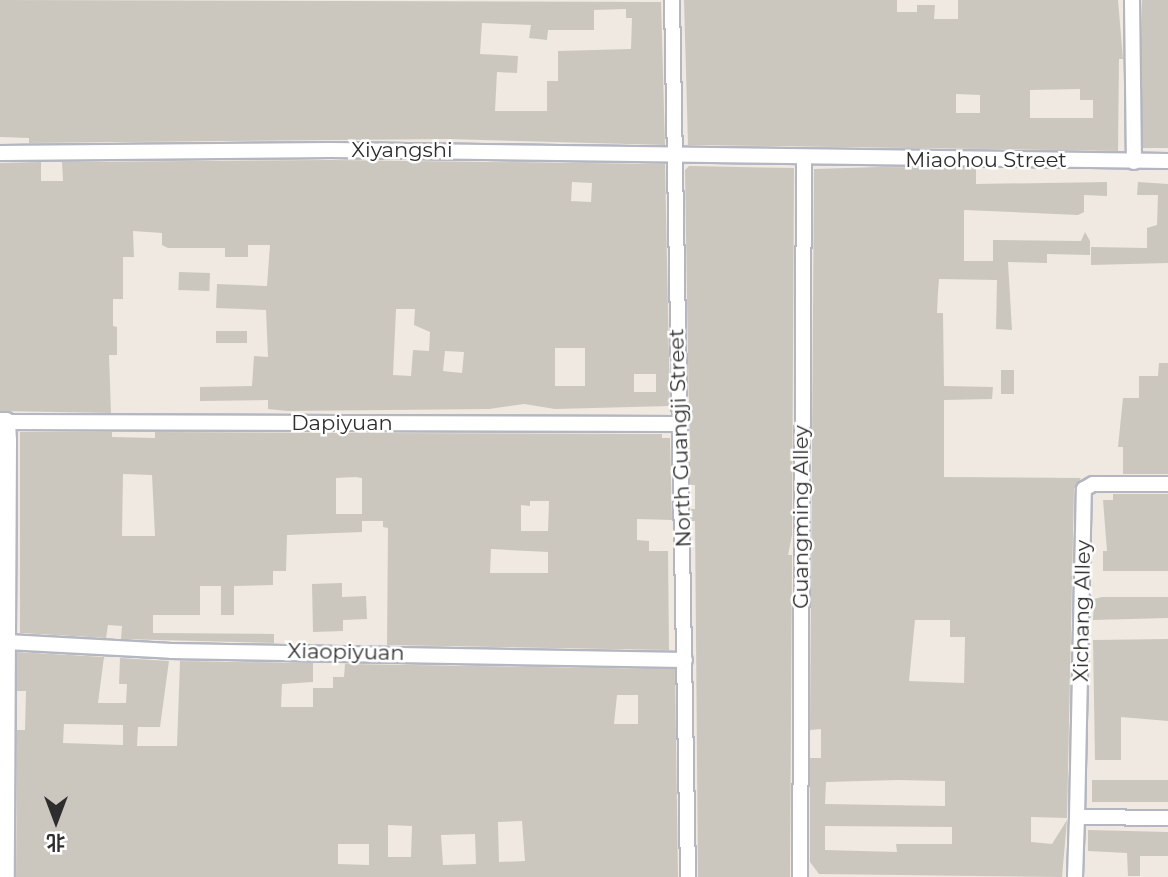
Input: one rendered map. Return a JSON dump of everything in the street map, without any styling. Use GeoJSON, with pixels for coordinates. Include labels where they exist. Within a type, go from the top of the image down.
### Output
{"type":"FeatureCollection","features":[{"type":"Feature","properties":{"kind":"street","name":"North Guangji Street"},"geometry":{"type":"LineString","coordinates":[[672,0],[688,877]]}},
{"type":"Feature","properties":{"kind":"street"},"geometry":{"type":"LineString","coordinates":[[1132,0],[1134,162]]}},
{"type":"Feature","properties":{"kind":"street","name":"Xiyangshi"},"geometry":{"type":"LineString","coordinates":[[0,153],[331,150],[804,158]]}},
{"type":"Feature","properties":{"kind":"street","name":"Miaohou Street"},"geometry":{"type":"LineString","coordinates":[[804,158],[1168,161]]}},
{"type":"Feature","properties":{"kind":"street","name":"Guangming Alley"},"geometry":{"type":"LineString","coordinates":[[800,877],[804,158]]}},
{"type":"Feature","properties":{"kind":"street"},"geometry":{"type":"LineString","coordinates":[[3,422],[7,642],[3,745],[5,877]]}},
{"type":"Feature","properties":{"kind":"street","name":"Dapiyuan"},"geometry":{"type":"LineString","coordinates":[[3,422],[679,424]]}},
{"type":"Feature","properties":{"kind":"street","name":"Xichang Alley"},"geometry":{"type":"LineString","coordinates":[[1075,877],[1084,489],[1093,484],[1168,484]]}},
{"type":"Feature","properties":{"kind":"street","name":"Xiaopiyuan"},"geometry":{"type":"LineString","coordinates":[[7,642],[171,651],[685,660]]}},
{"type":"Feature","properties":{"kind":"street"},"geometry":{"type":"LineString","coordinates":[[1077,817],[1168,818]]}},
{"type":"Feature","properties":{"kind":"building"},"geometry":{"type":"Polygon","coordinates":[[[0,0],[661,2],[665,145],[448,139],[29,143],[29,138],[0,137],[0,0]],[[626,9],[594,10],[594,30],[548,30],[547,40],[529,38],[531,25],[482,23],[480,54],[518,56],[517,73],[497,72],[495,111],[547,111],[547,81],[558,81],[558,51],[631,49],[632,18],[626,18],[626,9]]]}},
{"type":"Feature","properties":{"kind":"building"},"geometry":{"type":"Polygon","coordinates":[[[684,0],[897,0],[897,12],[917,12],[917,5],[935,5],[934,19],[958,19],[958,0],[1118,0],[1123,59],[1119,59],[1118,151],[688,145],[684,0]],[[1080,89],[1030,90],[1030,118],[1093,118],[1093,100],[1080,100],[1080,89]],[[956,94],[956,113],[980,113],[980,95],[956,94]]]}},
{"type":"Feature","properties":{"kind":"building"},"geometry":{"type":"Polygon","coordinates":[[[1142,0],[1168,0],[1168,148],[1142,148],[1142,0]]]}},
{"type":"Feature","properties":{"kind":"building"},"geometry":{"type":"Polygon","coordinates":[[[331,160],[665,164],[670,406],[555,409],[524,404],[489,409],[287,411],[268,409],[268,400],[200,401],[200,387],[252,386],[254,356],[268,357],[266,310],[216,308],[217,284],[267,286],[270,245],[248,245],[248,257],[225,257],[225,248],[168,248],[162,245],[162,233],[133,231],[134,257],[123,257],[123,299],[113,299],[117,355],[109,355],[111,413],[0,411],[0,163],[41,162],[41,181],[63,181],[62,162],[331,160]],[[572,182],[571,201],[591,202],[592,183],[572,182]],[[396,309],[393,375],[411,376],[413,350],[429,351],[430,332],[414,325],[415,309],[396,309]],[[555,348],[555,386],[585,386],[585,348],[555,348]],[[445,351],[443,371],[462,373],[464,352],[445,351]],[[634,374],[634,392],[656,392],[656,374],[634,374]]]}},
{"type":"Feature","properties":{"kind":"building"},"geometry":{"type":"Polygon","coordinates":[[[689,166],[794,168],[792,535],[788,555],[792,555],[790,877],[698,877],[695,521],[691,521],[691,509],[695,509],[695,485],[690,485],[685,170],[689,166]]]}},
{"type":"Feature","properties":{"kind":"building"},"geometry":{"type":"Polygon","coordinates":[[[976,168],[976,184],[1107,182],[1107,196],[1084,195],[1084,212],[1078,215],[964,210],[964,261],[993,261],[993,240],[1081,241],[1085,232],[1090,241],[1090,255],[1047,254],[1047,263],[1008,262],[1012,330],[996,329],[997,280],[939,279],[938,292],[937,313],[943,313],[944,386],[993,387],[992,399],[944,400],[944,477],[1081,478],[1074,489],[1067,818],[1031,817],[1031,842],[1052,844],[1067,820],[1062,877],[819,874],[810,862],[810,758],[821,758],[821,729],[810,730],[814,169],[976,168]],[[915,620],[909,681],[964,683],[965,637],[950,637],[950,620],[915,620]],[[945,781],[826,782],[825,804],[945,806],[945,781]],[[825,826],[825,850],[897,852],[896,844],[952,844],[952,827],[825,826]]]}},
{"type":"Feature","properties":{"kind":"building"},"geometry":{"type":"Polygon","coordinates":[[[1138,182],[1168,184],[1168,263],[1091,265],[1091,247],[1147,248],[1147,228],[1157,225],[1158,195],[1137,195],[1138,182]]]}},
{"type":"Feature","properties":{"kind":"building"},"geometry":{"type":"Polygon","coordinates":[[[179,272],[210,273],[209,291],[178,290],[179,272]]]}},
{"type":"Feature","properties":{"kind":"building"},"geometry":{"type":"Polygon","coordinates":[[[216,331],[247,331],[247,343],[216,343],[216,331]]]}},
{"type":"Feature","properties":{"kind":"building"},"geometry":{"type":"Polygon","coordinates":[[[1159,363],[1168,363],[1168,474],[1123,474],[1123,447],[1118,447],[1123,398],[1139,398],[1139,376],[1158,376],[1159,363]]]}},
{"type":"Feature","properties":{"kind":"building"},"geometry":{"type":"Polygon","coordinates":[[[1001,370],[1014,370],[1014,394],[1001,394],[1001,370]]]}},
{"type":"Feature","properties":{"kind":"building"},"geometry":{"type":"Polygon","coordinates":[[[20,432],[112,432],[112,437],[155,438],[155,432],[662,434],[662,438],[670,438],[672,520],[637,519],[637,540],[649,541],[649,551],[668,551],[669,650],[387,645],[388,528],[383,527],[383,521],[362,521],[362,532],[287,535],[286,571],[273,571],[273,585],[234,586],[234,615],[221,615],[221,586],[200,586],[200,615],[153,615],[153,633],[274,634],[274,643],[121,639],[122,626],[108,625],[106,638],[20,633],[20,432]],[[123,474],[122,536],[155,536],[152,475],[123,474]],[[336,478],[336,514],[362,514],[362,478],[336,478]],[[530,501],[530,506],[521,505],[521,531],[548,531],[549,501],[530,501]],[[491,549],[490,573],[548,573],[548,552],[491,549]]]}},
{"type":"Feature","properties":{"kind":"building"},"geometry":{"type":"Polygon","coordinates":[[[1113,494],[1168,494],[1168,571],[1103,571],[1103,551],[1107,551],[1103,500],[1113,500],[1113,494]]]}},
{"type":"Feature","properties":{"kind":"building"},"geometry":{"type":"Polygon","coordinates":[[[342,583],[342,597],[366,596],[367,619],[343,620],[343,631],[313,632],[312,584],[342,583]]]}},
{"type":"Feature","properties":{"kind":"building"},"geometry":{"type":"Polygon","coordinates":[[[1168,597],[1168,618],[1093,620],[1094,599],[1168,597]]]}},
{"type":"Feature","properties":{"kind":"building"},"geometry":{"type":"Polygon","coordinates":[[[1168,639],[1168,721],[1121,717],[1121,760],[1095,760],[1093,640],[1168,639]]]}},
{"type":"Feature","properties":{"kind":"building"},"geometry":{"type":"Polygon","coordinates":[[[17,652],[104,657],[98,703],[126,703],[127,684],[119,684],[120,658],[169,661],[160,727],[138,727],[137,746],[177,746],[180,661],[313,663],[313,682],[282,684],[281,707],[313,707],[313,688],[333,688],[333,677],[344,677],[345,664],[675,669],[678,877],[16,877],[17,730],[25,730],[26,691],[17,691],[17,652]],[[617,695],[614,724],[638,724],[638,695],[617,695]],[[64,724],[63,743],[123,745],[123,725],[64,724]],[[522,821],[498,822],[499,862],[525,861],[522,821]],[[388,825],[388,857],[411,857],[412,826],[388,825]],[[475,834],[441,835],[443,865],[476,864],[475,834]],[[338,844],[338,864],[369,865],[369,844],[338,844]]]}},
{"type":"Feature","properties":{"kind":"building"},"geometry":{"type":"Polygon","coordinates":[[[1092,780],[1168,780],[1168,802],[1092,802],[1092,780]]]}},
{"type":"Feature","properties":{"kind":"building"},"geometry":{"type":"Polygon","coordinates":[[[1088,830],[1168,832],[1168,856],[1140,856],[1140,876],[1128,876],[1127,853],[1088,851],[1088,830]]]}}]}
